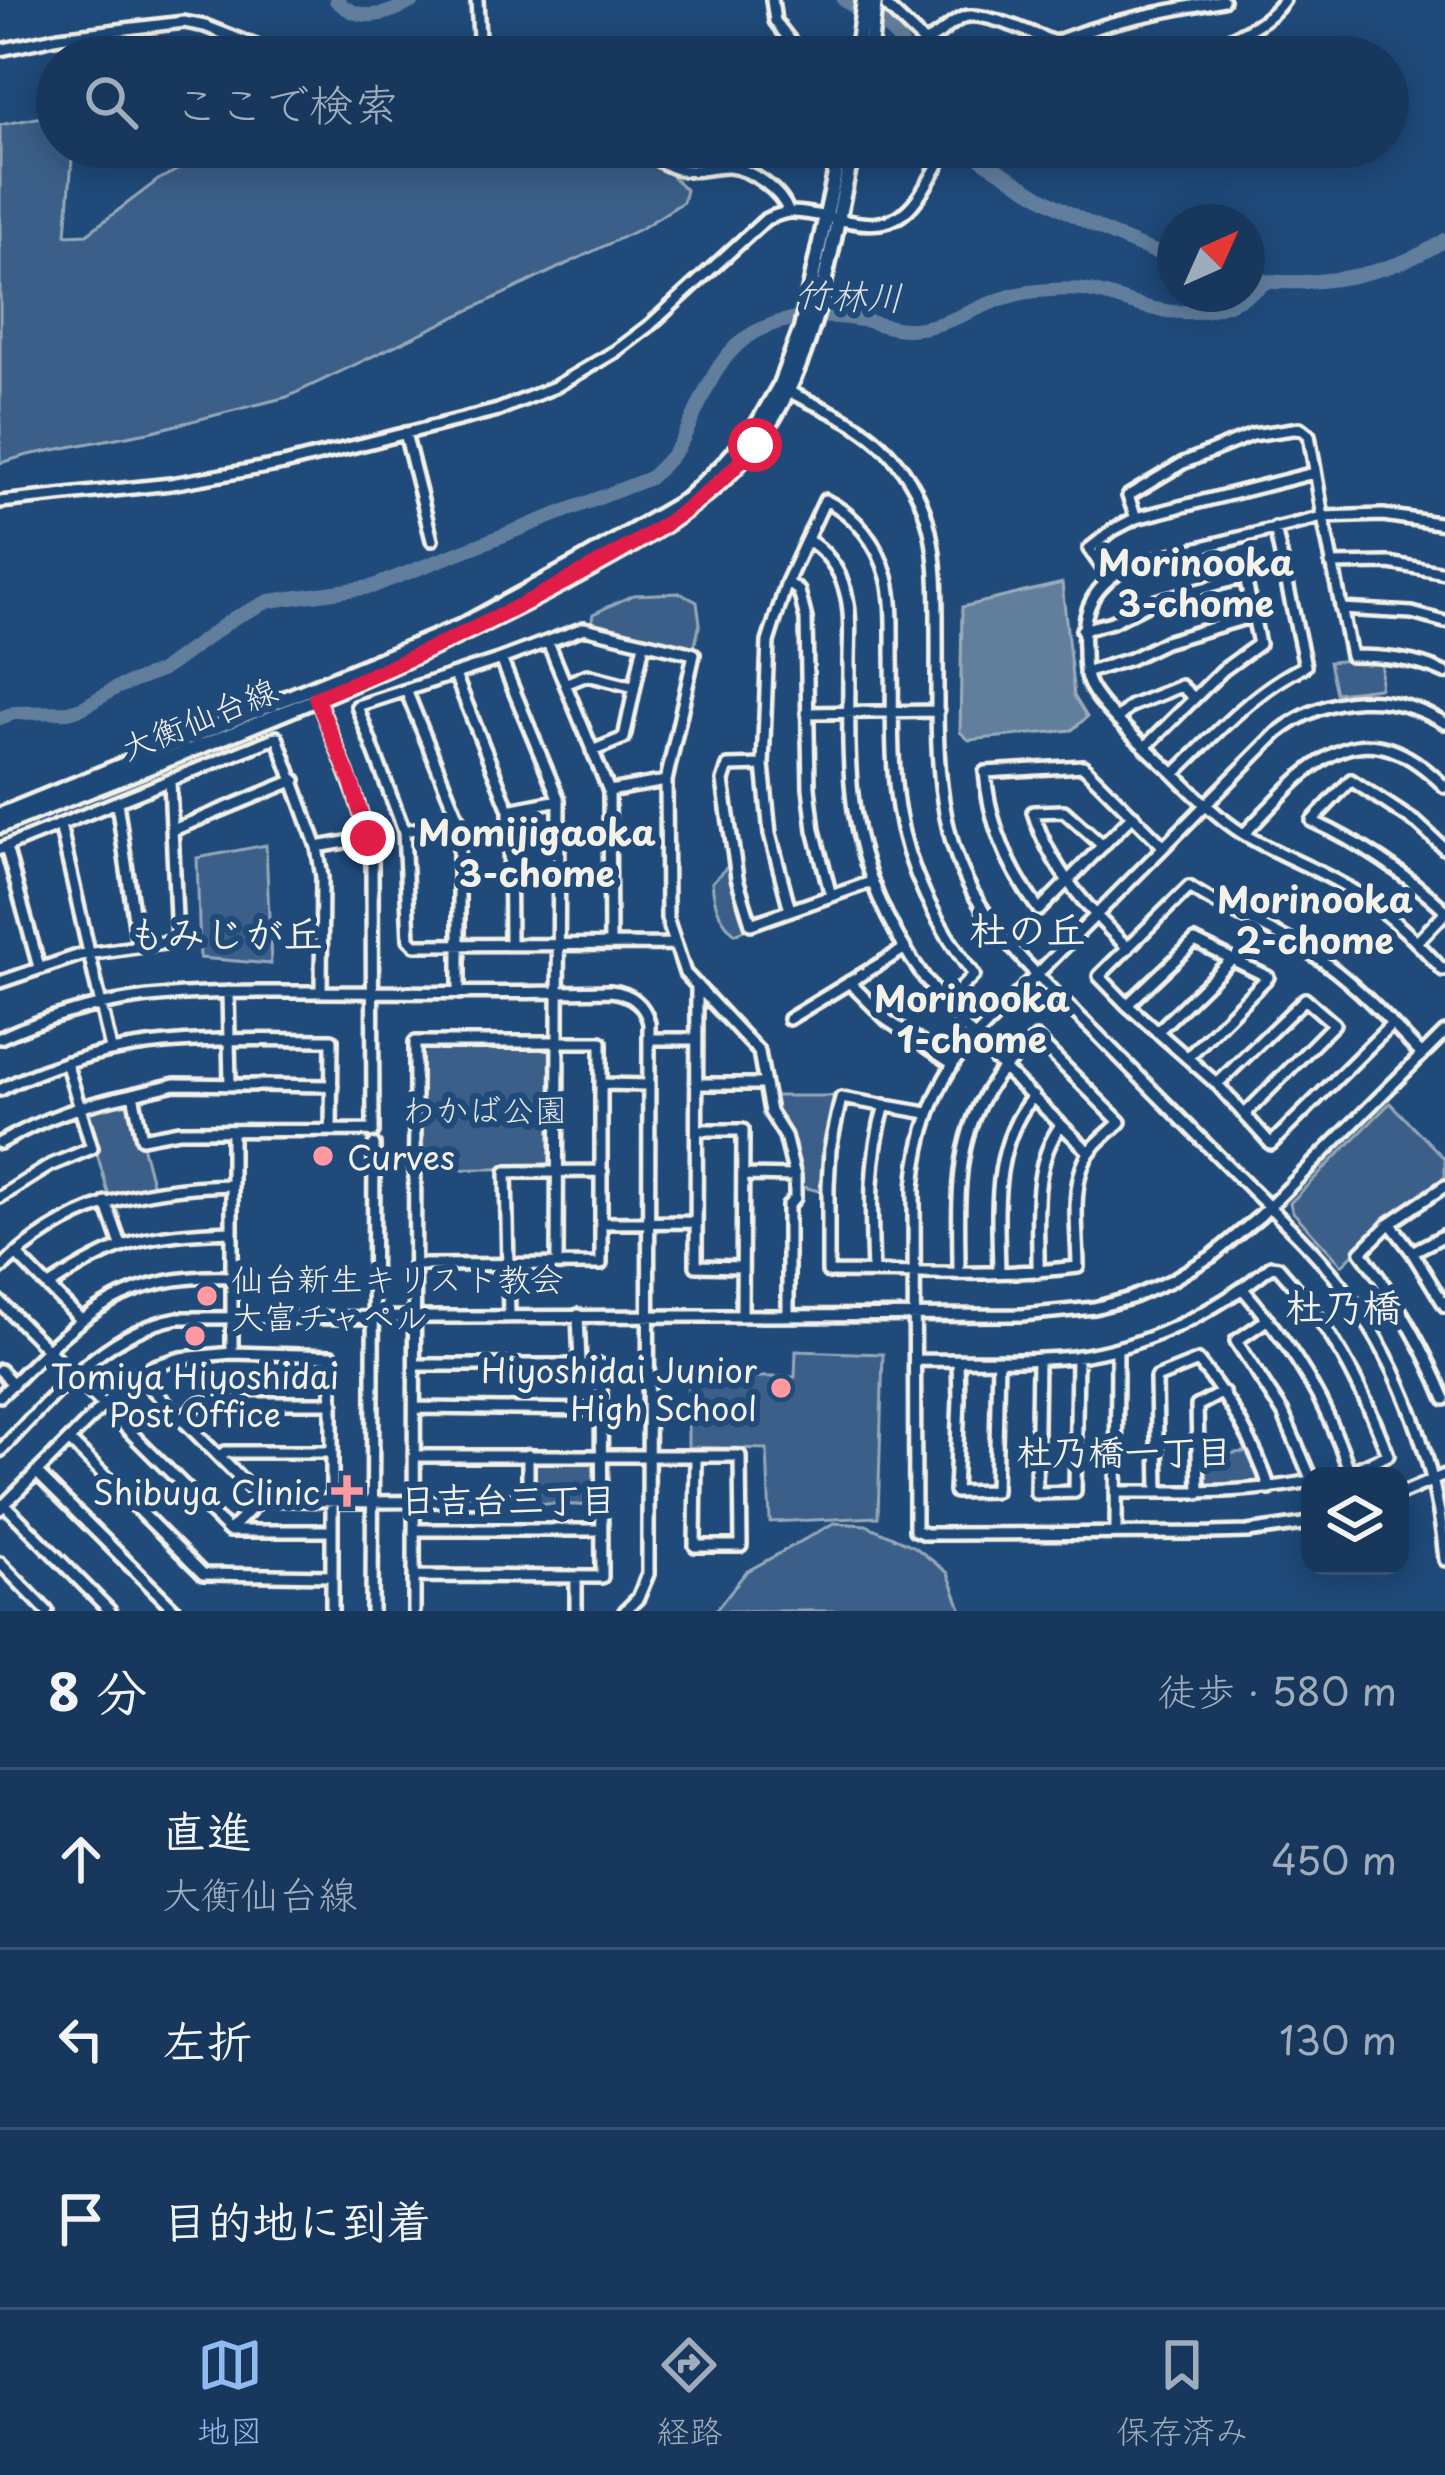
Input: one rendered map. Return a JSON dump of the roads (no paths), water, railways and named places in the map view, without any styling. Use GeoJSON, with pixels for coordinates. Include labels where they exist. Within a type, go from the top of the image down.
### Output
{"type":"FeatureCollection","features":[{"type":"Feature","properties":{"kind":"main road"},"geometry":{"type":"LineString","coordinates":[[865,36],[869,4]]}},
{"type":"Feature","properties":{"kind":"main road","name":"大衡仙台線"},"geometry":{"type":"LineString","coordinates":[[832,218],[838,168]]}},
{"type":"Feature","properties":{"kind":"main road","name":"大衡仙台線"},"geometry":{"type":"LineString","coordinates":[[0,814],[464,635],[669,524],[742,461],[768,427],[806,329],[847,168]]}},
{"type":"Feature","properties":{"kind":"main road","name":"大衡仙台線"},"geometry":{"type":"LineString","coordinates":[[0,826],[315,693]]}},
{"type":"Feature","properties":{"kind":"street"},"geometry":{"type":"LineString","coordinates":[[476,36],[477,0]]}},
{"type":"Feature","properties":{"kind":"street"},"geometry":{"type":"LineString","coordinates":[[772,0],[775,21],[786,36]]}},
{"type":"Feature","properties":{"kind":"street"},"geometry":{"type":"LineString","coordinates":[[888,0],[887,7],[918,36]]}},
{"type":"Feature","properties":{"kind":"street"},"geometry":{"type":"LineString","coordinates":[[1069,36],[1105,23],[1223,0]]}},
{"type":"Feature","properties":{"kind":"street"},"geometry":{"type":"LineString","coordinates":[[1234,36],[1272,16],[1284,0]]}},
{"type":"Feature","properties":{"kind":"street"},"geometry":{"type":"LineString","coordinates":[[938,36],[964,17],[978,15],[1034,36]]}},
{"type":"Feature","properties":{"kind":"street"},"geometry":{"type":"LineString","coordinates":[[67,36],[184,22],[230,36]]}},
{"type":"Feature","properties":{"kind":"street"},"geometry":{"type":"LineString","coordinates":[[0,50],[36,42]]}},
{"type":"Feature","properties":{"kind":"street"},"geometry":{"type":"LineString","coordinates":[[675,168],[716,168]]}},
{"type":"Feature","properties":{"kind":"street"},"geometry":{"type":"LineString","coordinates":[[731,168],[783,197],[788,211]]}},
{"type":"Feature","properties":{"kind":"street"},"geometry":{"type":"LineString","coordinates":[[0,502],[171,484],[284,464],[498,410],[582,372],[649,326],[766,219],[788,211],[882,224],[908,209],[935,168]]}},
{"type":"Feature","properties":{"kind":"street"},"geometry":{"type":"LineString","coordinates":[[784,389],[865,431],[894,458],[918,494],[937,566],[938,710],[945,813],[955,852],[986,916],[1036,974],[1269,1207],[1360,1311],[1411,1413],[1432,1480],[1445,1560]]}},
{"type":"Feature","properties":{"kind":"street"},"geometry":{"type":"LineString","coordinates":[[1136,518],[1128,496],[1183,463],[1252,435],[1300,428],[1309,435],[1351,656],[1388,656],[1445,673]]}},
{"type":"Feature","properties":{"kind":"street"},"geometry":{"type":"LineString","coordinates":[[405,434],[432,540]]}},
{"type":"Feature","properties":{"kind":"street"},"geometry":{"type":"LineString","coordinates":[[1109,577],[1089,549],[1136,518],[1314,473]]}},
{"type":"Feature","properties":{"kind":"street"},"geometry":{"type":"LineString","coordinates":[[790,910],[770,834],[763,765],[768,642],[787,582],[825,500],[862,529],[880,557],[890,593],[897,804],[912,866],[927,903],[974,975],[944,1005]]}},
{"type":"Feature","properties":{"kind":"street"},"geometry":{"type":"LineString","coordinates":[[1445,524],[1383,515],[1323,517],[1130,565],[1109,577],[1084,614],[1082,630],[1085,674],[1091,688],[1205,805],[1244,834],[1341,883],[1382,911],[1445,969]]}},
{"type":"Feature","properties":{"kind":"street"},"geometry":{"type":"LineString","coordinates":[[1174,774],[1252,698],[1305,666],[1275,527]]}},
{"type":"Feature","properties":{"kind":"street"},"geometry":{"type":"LineString","coordinates":[[807,540],[826,555],[844,584],[848,603],[855,815],[871,882],[904,950],[944,1005],[1089,1152]]}},
{"type":"Feature","properties":{"kind":"street"},"geometry":{"type":"LineString","coordinates":[[1331,564],[1389,563],[1445,573]]}},
{"type":"Feature","properties":{"kind":"street"},"geometry":{"type":"LineString","coordinates":[[1082,630],[1112,622],[1149,603],[1245,577],[1259,644],[1223,670],[1146,746]]}},
{"type":"Feature","properties":{"kind":"street"},"geometry":{"type":"LineString","coordinates":[[787,582],[799,591],[806,619],[808,788],[831,896]]}},
{"type":"Feature","properties":{"kind":"street"},"geometry":{"type":"LineString","coordinates":[[1341,609],[1412,613],[1445,622]]}},
{"type":"Feature","properties":{"kind":"street"},"geometry":{"type":"LineString","coordinates":[[1085,674],[1166,642],[1253,616]]}},
{"type":"Feature","properties":{"kind":"street"},"geometry":{"type":"LineString","coordinates":[[675,944],[415,945],[409,939],[404,831],[357,706],[584,628],[694,654],[666,781],[667,919],[686,973],[758,1052],[770,1112],[785,1136],[795,1176],[795,1198],[788,1206],[788,1316]]}},
{"type":"Feature","properties":{"kind":"street"},"geometry":{"type":"LineString","coordinates":[[548,642],[609,791],[610,944]]}},
{"type":"Feature","properties":{"kind":"street"},"geometry":{"type":"LineString","coordinates":[[592,751],[624,738],[644,643]]}},
{"type":"Feature","properties":{"kind":"street"},"geometry":{"type":"LineString","coordinates":[[501,659],[559,800],[556,1264]]}},
{"type":"Feature","properties":{"kind":"street"},"geometry":{"type":"LineString","coordinates":[[454,675],[509,810],[510,944]]}},
{"type":"Feature","properties":{"kind":"street"},"geometry":{"type":"LineString","coordinates":[[566,684],[587,675],[634,687]]}},
{"type":"Feature","properties":{"kind":"street"},"geometry":{"type":"LineString","coordinates":[[1118,718],[1131,706],[1181,686],[1194,698]]}},
{"type":"Feature","properties":{"kind":"street"},"geometry":{"type":"LineString","coordinates":[[406,689],[459,821],[459,993]]}},
{"type":"Feature","properties":{"kind":"street"},"geometry":{"type":"LineString","coordinates":[[133,1094],[142,1138],[179,1131],[373,1131],[374,883],[368,838],[352,784],[315,693]]}},
{"type":"Feature","properties":{"kind":"street"},"geometry":{"type":"LineString","coordinates":[[1301,1524],[1246,1532],[925,1534],[914,1530],[916,1164],[927,1113],[953,1064],[974,1037],[1277,733],[1310,712],[1353,700],[1390,701],[1445,723]]}},
{"type":"Feature","properties":{"kind":"street"},"geometry":{"type":"LineString","coordinates":[[807,713],[938,710]]}},
{"type":"Feature","properties":{"kind":"street"},"geometry":{"type":"LineString","coordinates":[[39,967],[3,848],[278,737],[317,847],[322,877],[321,992]]}},
{"type":"Feature","properties":{"kind":"street"},"geometry":{"type":"LineString","coordinates":[[1244,834],[1317,761],[1345,749],[1376,746],[1403,753],[1445,787]]}},
{"type":"Feature","properties":{"kind":"street"},"geometry":{"type":"LineString","coordinates":[[763,765],[728,766],[723,781],[733,858],[751,923],[871,882]]}},
{"type":"Feature","properties":{"kind":"street"},"geometry":{"type":"LineString","coordinates":[[1133,815],[1039,910],[999,839],[985,772],[1083,766],[1133,815],[1163,846]]}},
{"type":"Feature","properties":{"kind":"street"},"geometry":{"type":"LineString","coordinates":[[173,830],[295,780]]}},
{"type":"Feature","properties":{"kind":"street"},"geometry":{"type":"LineString","coordinates":[[1417,942],[1445,911],[1383,859],[1312,820],[1351,780],[1418,824],[1445,849]]}},
{"type":"Feature","properties":{"kind":"street"},"geometry":{"type":"LineString","coordinates":[[609,791],[666,781]]}},
{"type":"Feature","properties":{"kind":"street"},"geometry":{"type":"LineString","coordinates":[[0,982],[88,954],[177,941],[170,782]]}},
{"type":"Feature","properties":{"kind":"street"},"geometry":{"type":"LineString","coordinates":[[509,810],[559,800]]}},
{"type":"Feature","properties":{"kind":"street"},"geometry":{"type":"LineString","coordinates":[[117,802],[138,946]]}},
{"type":"Feature","properties":{"kind":"street"},"geometry":{"type":"LineString","coordinates":[[1102,846],[1064,811],[1033,812],[1040,836],[1066,882],[1127,948]]}},
{"type":"Feature","properties":{"kind":"street"},"geometry":{"type":"LineString","coordinates":[[404,831],[459,821]]}},
{"type":"Feature","properties":{"kind":"street"},"geometry":{"type":"LineString","coordinates":[[60,825],[111,1048]]}},
{"type":"Feature","properties":{"kind":"street"},"geometry":{"type":"LineString","coordinates":[[317,847],[368,838]]}},
{"type":"Feature","properties":{"kind":"street"},"geometry":{"type":"LineString","coordinates":[[1392,1024],[1271,1144],[1217,1084],[1099,976],[1189,887],[1310,952],[1352,983],[1422,1054]]}},
{"type":"Feature","properties":{"kind":"street"},"geometry":{"type":"LineString","coordinates":[[1126,1005],[1195,941],[1268,977],[1187,1058]]}},
{"type":"Feature","properties":{"kind":"street"},"geometry":{"type":"LineString","coordinates":[[789,1019],[904,950]]}},
{"type":"Feature","properties":{"kind":"street"},"geometry":{"type":"LineString","coordinates":[[1157,1032],[1232,959]]}},
{"type":"Feature","properties":{"kind":"street"},"geometry":{"type":"LineString","coordinates":[[849,982],[887,1020],[953,1064]]}},
{"type":"Feature","properties":{"kind":"street"},"geometry":{"type":"LineString","coordinates":[[697,985],[696,1266],[742,1267]]}},
{"type":"Feature","properties":{"kind":"street"},"geometry":{"type":"LineString","coordinates":[[0,1038],[100,1003],[179,992],[610,991],[631,996],[646,1013],[649,1039],[648,1574],[638,1598],[625,1611]]}},
{"type":"Feature","properties":{"kind":"street"},"geometry":{"type":"LineString","coordinates":[[228,992],[230,1085]]}},
{"type":"Feature","properties":{"kind":"street"},"geometry":{"type":"LineString","coordinates":[[1217,1084],[1305,998],[1334,1024],[1245,1114]]}},
{"type":"Feature","properties":{"kind":"street"},"geometry":{"type":"LineString","coordinates":[[0,1451],[114,1342],[140,1328],[178,1318],[914,1316],[1055,1313],[1131,1298],[1212,1256],[1269,1207],[1445,1032]]}},
{"type":"Feature","properties":{"kind":"street"},"geometry":{"type":"LineString","coordinates":[[927,1113],[841,1098],[829,1168],[828,1272],[959,1273],[1038,1272],[1078,1267],[1078,1187],[1089,1152],[1120,1122],[1036,1038],[995,1079],[964,1142],[958,1173],[959,1273]]}},
{"type":"Feature","properties":{"kind":"street"},"geometry":{"type":"LineString","coordinates":[[0,1090],[111,1048],[229,1039],[332,1040],[331,1130]]}},
{"type":"Feature","properties":{"kind":"street"},"geometry":{"type":"LineString","coordinates":[[649,1039],[696,1039]]}},
{"type":"Feature","properties":{"kind":"street"},"geometry":{"type":"LineString","coordinates":[[414,1264],[601,1264],[601,1042],[415,1042],[414,1264],[415,1408],[413,1501],[414,1611]]}},
{"type":"Feature","properties":{"kind":"street"},"geometry":{"type":"LineString","coordinates":[[0,1197],[92,1148],[66,1062]]}},
{"type":"Feature","properties":{"kind":"street"},"geometry":{"type":"LineString","coordinates":[[0,1143],[79,1105],[176,1084],[332,1085]]}},
{"type":"Feature","properties":{"kind":"street"},"geometry":{"type":"LineString","coordinates":[[602,1084],[649,1085]]}},
{"type":"Feature","properties":{"kind":"street"},"geometry":{"type":"LineString","coordinates":[[696,1084],[763,1084]]}},
{"type":"Feature","properties":{"kind":"street"},"geometry":{"type":"LineString","coordinates":[[999,1272],[1000,1168],[1011,1131],[1034,1096]]}},
{"type":"Feature","properties":{"kind":"street"},"geometry":{"type":"LineString","coordinates":[[873,1272],[874,1150],[885,1106]]}},
{"type":"Feature","properties":{"kind":"street"},"geometry":{"type":"LineString","coordinates":[[1038,1272],[1041,1162],[1061,1125]]}},
{"type":"Feature","properties":{"kind":"street"},"geometry":{"type":"LineString","coordinates":[[697,1130],[743,1130],[742,1315]]}},
{"type":"Feature","properties":{"kind":"street"},"geometry":{"type":"LineString","coordinates":[[232,1132],[232,1353]]}},
{"type":"Feature","properties":{"kind":"street"},"geometry":{"type":"LineString","coordinates":[[372,1611],[374,1145]]}},
{"type":"Feature","properties":{"kind":"street"},"geometry":{"type":"LineString","coordinates":[[508,1316],[506,1172],[602,1171]]}},
{"type":"Feature","properties":{"kind":"street"},"geometry":{"type":"LineString","coordinates":[[742,1175],[795,1176]]}},
{"type":"Feature","properties":{"kind":"street"},"geometry":{"type":"LineString","coordinates":[[0,1269],[35,1239],[106,1202],[179,1186],[231,1185]]}},
{"type":"Feature","properties":{"kind":"street"},"geometry":{"type":"LineString","coordinates":[[1445,1186],[1390,1223],[1361,1252],[1417,1336],[1445,1399]]}},
{"type":"Feature","properties":{"kind":"street"},"geometry":{"type":"LineString","coordinates":[[106,1202],[122,1244]]}},
{"type":"Feature","properties":{"kind":"street"},"geometry":{"type":"LineString","coordinates":[[602,1222],[696,1222]]}},
{"type":"Feature","properties":{"kind":"street"},"geometry":{"type":"LineString","coordinates":[[1390,1223],[1440,1286],[1445,1306]]}},
{"type":"Feature","properties":{"kind":"street"},"geometry":{"type":"LineString","coordinates":[[49,1286],[122,1244],[168,1234],[231,1231]]}},
{"type":"Feature","properties":{"kind":"street"},"geometry":{"type":"LineString","coordinates":[[1412,1252],[1445,1235]]}},
{"type":"Feature","properties":{"kind":"street"},"geometry":{"type":"LineString","coordinates":[[16,1254],[81,1319]]}},
{"type":"Feature","properties":{"kind":"street"},"geometry":{"type":"LineString","coordinates":[[915,1360],[1038,1359],[1117,1348],[1188,1321],[1243,1289],[1271,1266],[1278,1267],[1344,1355],[1368,1402],[1388,1455],[1364,1467]]}},
{"type":"Feature","properties":{"kind":"street"},"geometry":{"type":"LineString","coordinates":[[0,1396],[81,1319],[118,1297],[190,1277],[231,1277]]}},
{"type":"Feature","properties":{"kind":"street"},"geometry":{"type":"LineString","coordinates":[[1243,1289],[1297,1357],[1322,1400],[1348,1467]]}},
{"type":"Feature","properties":{"kind":"street"},"geometry":{"type":"LineString","coordinates":[[0,1302],[230,1531],[332,1531]]}},
{"type":"Feature","properties":{"kind":"street"},"geometry":{"type":"LineString","coordinates":[[578,1315],[580,1364]]}},
{"type":"Feature","properties":{"kind":"street"},"geometry":{"type":"LineString","coordinates":[[1268,1318],[1236,1340],[1283,1413],[1305,1467]]}},
{"type":"Feature","properties":{"kind":"street"},"geometry":{"type":"LineString","coordinates":[[1116,1533],[1117,1348]]}},
{"type":"Feature","properties":{"kind":"street"},"geometry":{"type":"LineString","coordinates":[[110,1611],[2,1507],[138,1375],[171,1360],[232,1353],[332,1356],[332,1611]]}},
{"type":"Feature","properties":{"kind":"street"},"geometry":{"type":"LineString","coordinates":[[1038,1359],[1036,1493],[1075,1492],[1077,1356]]}},
{"type":"Feature","properties":{"kind":"street"},"geometry":{"type":"LineString","coordinates":[[958,1360],[955,1492],[995,1491],[998,1360]]}},
{"type":"Feature","properties":{"kind":"street"},"geometry":{"type":"LineString","coordinates":[[1158,1492],[1156,1378],[1198,1361],[1223,1392],[1261,1462],[1270,1489]]}},
{"type":"Feature","properties":{"kind":"street"},"geometry":{"type":"LineString","coordinates":[[415,1365],[601,1364],[602,1577],[415,1576]]}},
{"type":"Feature","properties":{"kind":"street"},"geometry":{"type":"LineString","coordinates":[[0,1370],[13,1384]]}},
{"type":"Feature","properties":{"kind":"street"},"geometry":{"type":"LineString","coordinates":[[138,1375],[261,1499],[528,1500],[528,1455]]}},
{"type":"Feature","properties":{"kind":"street"},"geometry":{"type":"LineString","coordinates":[[1199,1493],[1196,1406],[1223,1392]]}},
{"type":"Feature","properties":{"kind":"street"},"geometry":{"type":"LineString","coordinates":[[182,1418],[199,1403],[333,1403]]}},
{"type":"Feature","properties":{"kind":"street"},"geometry":{"type":"LineString","coordinates":[[415,1408],[602,1410]]}},
{"type":"Feature","properties":{"kind":"street"},"geometry":{"type":"LineString","coordinates":[[69,1440],[203,1574],[332,1576]]}},
{"type":"Feature","properties":{"kind":"street"},"geometry":{"type":"LineString","coordinates":[[219,1456],[225,1452],[332,1452]]}},
{"type":"Feature","properties":{"kind":"street"},"geometry":{"type":"LineString","coordinates":[[414,1456],[601,1455],[740,1456],[741,1546],[695,1546],[696,1456]]}},
{"type":"Feature","properties":{"kind":"street"},"geometry":{"type":"LineString","coordinates":[[36,1472],[176,1611]]}},
{"type":"Feature","properties":{"kind":"street"},"geometry":{"type":"LineString","coordinates":[[1409,1490],[1445,1474]]}},
{"type":"Feature","properties":{"kind":"street"},"geometry":{"type":"LineString","coordinates":[[1116,1492],[1270,1489],[1301,1480]]}},
{"type":"Feature","properties":{"kind":"street"},"geometry":{"type":"LineString","coordinates":[[230,1531],[261,1499]]}},
{"type":"Feature","properties":{"kind":"street"},"geometry":{"type":"LineString","coordinates":[[413,1530],[601,1530]]}},
{"type":"Feature","properties":{"kind":"street"},"geometry":{"type":"LineString","coordinates":[[0,1564],[47,1611]]}},
{"type":"Feature","properties":{"kind":"street"},"geometry":{"type":"LineString","coordinates":[[576,1576],[576,1611]]}},
{"type":"Feature","properties":{"kind":"waterway"},"geometry":{"type":"LineString","coordinates":[[336,0],[364,15],[394,10],[415,0]]}},
{"type":"Feature","properties":{"kind":"waterway"},"geometry":{"type":"LineString","coordinates":[[844,0],[894,36]]}},
{"type":"Feature","properties":{"kind":"waterway"},"geometry":{"type":"LineString","coordinates":[[996,168],[1091,225],[1157,252]]}},
{"type":"Feature","properties":{"kind":"waterway","name":"竹林川"},"geometry":{"type":"LineString","coordinates":[[1265,281],[1350,277],[1400,263],[1445,240]]}},
{"type":"Feature","properties":{"kind":"waterway","name":"竹林川"},"geometry":{"type":"LineString","coordinates":[[0,718],[82,708],[116,688],[161,671],[234,618],[269,601],[371,587],[650,478],[677,449],[729,354],[768,326],[821,316],[923,328],[1013,295],[1063,289],[1170,311],[1199,311],[1228,304],[1266,282]]}},
{"type":"Feature","properties":{"kind":"place","name":"Curves"},"geometry":{"type":"Point","coordinates":[323,1156]}},
{"type":"Feature","properties":{"kind":"place","name":"仙台新生キリスト教会 大富チャペル"},"geometry":{"type":"Point","coordinates":[207,1296]}},
{"type":"Feature","properties":{"kind":"place","name":"Tomiya Hiyoshidai Post Office"},"geometry":{"type":"Point","coordinates":[195,1336]}},
{"type":"Feature","properties":{"kind":"place","name":"Hiyoshidai Junior High School"},"geometry":{"type":"Point","coordinates":[781,1388]}},
{"type":"Feature","properties":{"kind":"place","name":"Shibuya Clinic"},"geometry":{"type":"Point","coordinates":[347,1491]}},
{"type":"Feature","properties":{"kind":"district","name":"Morinooka 3-chome"},"geometry":{"type":"Point","coordinates":[1196,582]}},
{"type":"Feature","properties":{"kind":"district","name":"Momijigaoka 3-chome"},"geometry":{"type":"Point","coordinates":[537,852]}},
{"type":"Feature","properties":{"kind":"district","name":"Morinooka 2-chome"},"geometry":{"type":"Point","coordinates":[1315,918]}},
{"type":"Feature","properties":{"kind":"district","name":"杜の丘"},"geometry":{"type":"Point","coordinates":[1027,927]}},
{"type":"Feature","properties":{"kind":"district","name":"もみじが丘"},"geometry":{"type":"Point","coordinates":[225,931]}},
{"type":"Feature","properties":{"kind":"district","name":"Morinooka 1-chome"},"geometry":{"type":"Point","coordinates":[972,1018]}},
{"type":"Feature","properties":{"kind":"district","name":"杜乃橋"},"geometry":{"type":"Point","coordinates":[1343,1304]}},
{"type":"Feature","properties":{"kind":"district","name":"杜乃橋一丁目"},"geometry":{"type":"Point","coordinates":[1124,1450]}},
{"type":"Feature","properties":{"kind":"district","name":"日吉台三丁目"},"geometry":{"type":"Point","coordinates":[508,1498]}},
{"type":"Feature","properties":{"kind":"park label","name":"わかば公園"},"geometry":{"type":"Point","coordinates":[485,1108]}}]}
